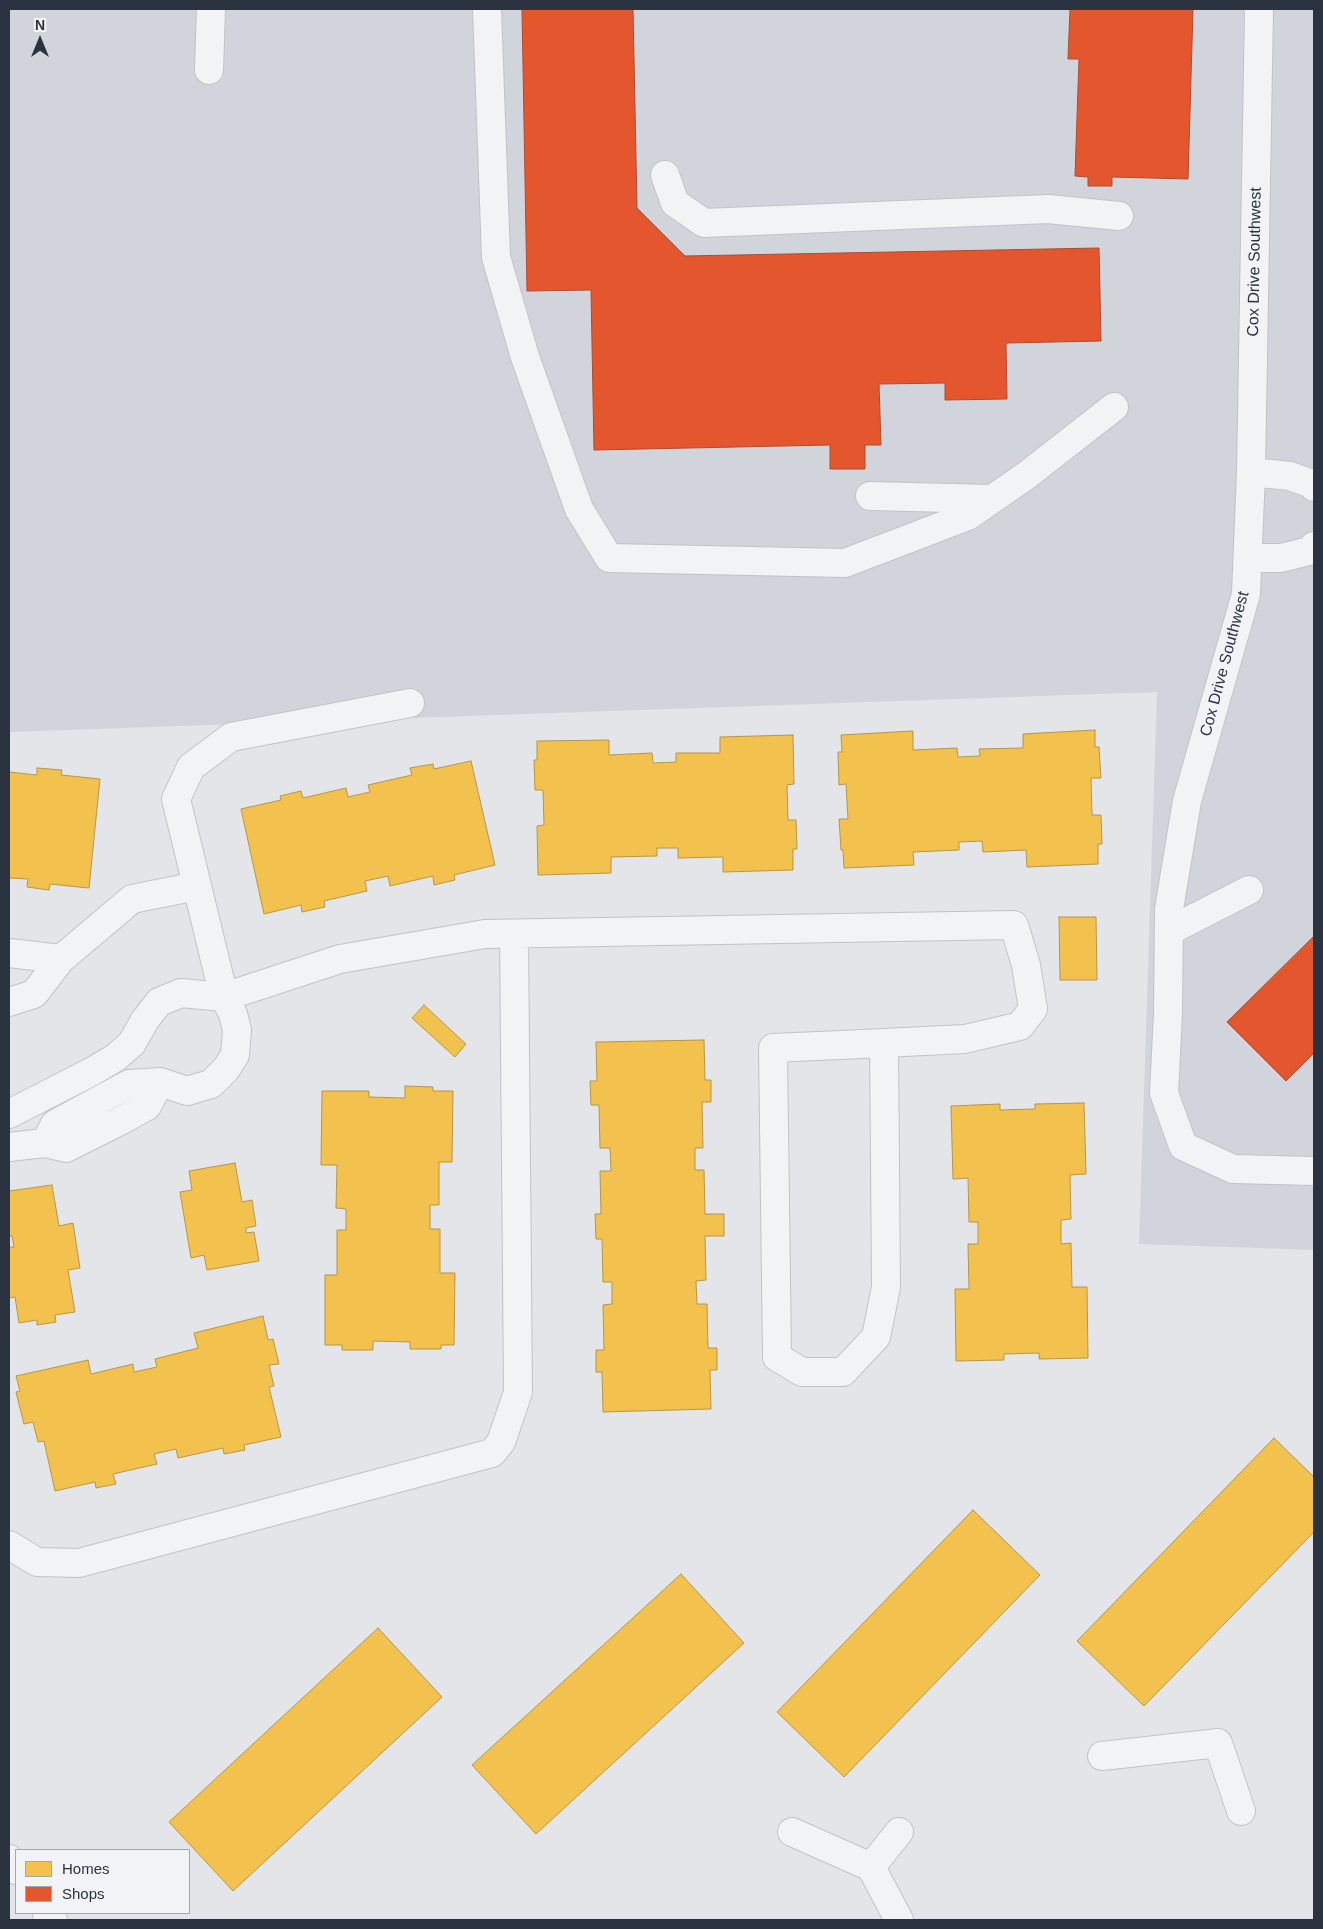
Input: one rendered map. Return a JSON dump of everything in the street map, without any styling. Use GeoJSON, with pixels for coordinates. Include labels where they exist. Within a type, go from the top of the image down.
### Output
{"type":"FeatureCollection","features":[{"type":"Feature","properties":{"kind":"street"},"geometry":{"type":"LineString","coordinates":[[209,70],[211,9]]}},
{"type":"Feature","properties":{"kind":"street"},"geometry":{"type":"LineString","coordinates":[[487,9],[496,257],[525,357],[579,509],[609,558],[845,563],[968,516],[1027,475],[1114,407]]}},
{"type":"Feature","properties":{"kind":"street","name":"Cox Drive Southwest"},"geometry":{"type":"LineString","coordinates":[[1259,9],[1251,472],[1246,594],[1187,801],[1169,909],[1168,1013],[1164,1093],[1183,1146],[1233,1169],[1314,1171]]}},
{"type":"Feature","properties":{"kind":"street"},"geometry":{"type":"LineString","coordinates":[[664,175],[675,203],[704,223],[1048,210],[1119,216]]}},
{"type":"Feature","properties":{"kind":"street"},"geometry":{"type":"LineString","coordinates":[[1251,472],[1290,476],[1312,484],[1314,487]]}},
{"type":"Feature","properties":{"kind":"street"},"geometry":{"type":"LineString","coordinates":[[870,496],[992,499]]}},
{"type":"Feature","properties":{"kind":"street"},"geometry":{"type":"LineString","coordinates":[[1248,558],[1282,558],[1309,551],[1314,546]]}},
{"type":"Feature","properties":{"kind":"street"},"geometry":{"type":"LineString","coordinates":[[45,1143],[55,1124],[129,1084],[160,1082],[187,1091],[211,1084],[226,1069],[235,1055],[237,1030],[233,1014],[224,996],[176,799],[191,767],[231,737],[410,703]]}},
{"type":"Feature","properties":{"kind":"street"},"geometry":{"type":"LineString","coordinates":[[9,1002],[34,994],[61,959],[132,899],[197,886]]}},
{"type":"Feature","properties":{"kind":"street"},"geometry":{"type":"LineString","coordinates":[[1169,931],[1249,890]]}},
{"type":"Feature","properties":{"kind":"street"},"geometry":{"type":"LineString","coordinates":[[9,1114],[115,1058],[132,1043],[145,1020],[159,1002],[181,993],[224,996],[340,959],[485,934],[1014,925],[1026,965],[1032,1009],[1020,1026],[965,1039],[773,1048],[777,1357],[802,1372],[842,1372],[876,1337],[886,1287],[884,1043]]}},
{"type":"Feature","properties":{"kind":"street"},"geometry":{"type":"LineString","coordinates":[[9,1545],[36,1562],[79,1563],[492,1453],[501,1442],[518,1392],[514,934]]}},
{"type":"Feature","properties":{"kind":"street"},"geometry":{"type":"LineString","coordinates":[[9,953],[61,959]]}},
{"type":"Feature","properties":{"kind":"street"},"geometry":{"type":"LineString","coordinates":[[115,1058],[129,1084]]}},
{"type":"Feature","properties":{"kind":"street"},"geometry":{"type":"LineString","coordinates":[[9,1147],[45,1143],[66,1148],[148,1106],[160,1082]]}},
{"type":"Feature","properties":{"kind":"street"},"geometry":{"type":"LineString","coordinates":[[67,1084],[91,1136]]}},
{"type":"Feature","properties":{"kind":"street"},"geometry":{"type":"LineString","coordinates":[[1102,1756],[1218,1742],[1241,1811]]}},
{"type":"Feature","properties":{"kind":"street"},"geometry":{"type":"LineString","coordinates":[[792,1832],[871,1867],[899,1920]]}},
{"type":"Feature","properties":{"kind":"street"},"geometry":{"type":"LineString","coordinates":[[871,1867],[899,1832]]}},
{"type":"Feature","properties":{"kind":"shaded area"},"geometry":{"type":"Polygon","coordinates":[[[9,9],[1314,9],[1314,1250],[1139,1244],[1157,692],[9,732],[9,9]]]}},
{"type":"Feature","properties":{"kind":"building: Homes"},"geometry":{"type":"Polygon","coordinates":[[[1095,730],[1095,747],[1099,747],[1101,778],[1091,778],[1092,815],[1101,815],[1102,844],[1098,844],[1098,864],[1027,867],[1026,850],[983,852],[982,841],[959,842],[959,850],[913,852],[914,865],[844,868],[839,819],[848,819],[846,784],[839,785],[838,752],[842,752],[841,735],[913,731],[913,750],[957,748],[958,757],[980,756],[979,749],[1023,748],[1023,734],[1095,730]]]}},
{"type":"Feature","properties":{"kind":"building: Homes"},"geometry":{"type":"Polygon","coordinates":[[[793,735],[794,784],[787,785],[788,820],[796,820],[797,849],[793,849],[793,870],[723,872],[723,857],[678,858],[678,848],[657,848],[657,856],[611,857],[611,873],[538,875],[537,826],[544,825],[543,790],[535,790],[534,760],[537,760],[537,741],[609,740],[609,755],[652,753],[653,763],[676,762],[676,753],[720,753],[720,737],[793,735]]]}},
{"type":"Feature","properties":{"kind":"building: Homes"},"geometry":{"type":"Polygon","coordinates":[[[471,761],[495,865],[454,875],[455,880],[434,885],[433,876],[390,886],[388,876],[365,881],[367,891],[324,901],[325,907],[302,912],[301,905],[264,914],[241,809],[281,800],[280,796],[301,791],[303,798],[346,788],[348,797],[370,792],[368,785],[412,775],[410,768],[433,764],[434,769],[471,761]]]}},
{"type":"Feature","properties":{"kind":"building: Homes"},"geometry":{"type":"Polygon","coordinates":[[[37,768],[62,770],[61,775],[100,779],[89,888],[50,884],[49,890],[27,887],[28,879],[9,878],[9,772],[37,775],[37,768]]]}},
{"type":"Feature","properties":{"kind":"building: Homes"},"geometry":{"type":"Polygon","coordinates":[[[1059,917],[1096,917],[1097,980],[1060,980],[1059,917]]]}},
{"type":"Feature","properties":{"kind":"building: Homes"},"geometry":{"type":"Polygon","coordinates":[[[424,1005],[466,1044],[455,1057],[412,1018],[424,1005]]]}},
{"type":"Feature","properties":{"kind":"building: Homes"},"geometry":{"type":"Polygon","coordinates":[[[704,1040],[705,1080],[711,1080],[711,1102],[702,1102],[703,1148],[695,1148],[695,1170],[704,1170],[705,1214],[724,1214],[724,1236],[705,1236],[706,1280],[696,1281],[697,1304],[707,1304],[708,1348],[717,1348],[717,1370],[710,1370],[711,1409],[603,1412],[602,1372],[596,1372],[596,1350],[604,1350],[603,1305],[612,1304],[612,1282],[603,1282],[602,1239],[596,1239],[595,1214],[601,1214],[600,1171],[611,1171],[610,1148],[600,1148],[599,1105],[591,1105],[590,1081],[597,1081],[596,1042],[704,1040]]]}},
{"type":"Feature","properties":{"kind":"building: Homes"},"geometry":{"type":"Polygon","coordinates":[[[405,1086],[433,1087],[433,1091],[453,1091],[452,1162],[439,1162],[439,1205],[430,1205],[430,1229],[440,1229],[440,1273],[455,1273],[454,1345],[441,1345],[441,1349],[410,1349],[410,1342],[373,1341],[373,1350],[342,1350],[342,1345],[325,1345],[325,1275],[337,1275],[337,1230],[346,1230],[346,1209],[336,1208],[337,1165],[321,1165],[322,1091],[369,1091],[369,1097],[405,1098],[405,1086]]]}},
{"type":"Feature","properties":{"kind":"building: Homes"},"geometry":{"type":"Polygon","coordinates":[[[1084,1103],[1086,1174],[1070,1175],[1071,1219],[1061,1220],[1061,1244],[1071,1243],[1072,1287],[1087,1287],[1088,1358],[1039,1359],[1039,1353],[1004,1354],[1004,1360],[956,1361],[955,1289],[969,1289],[968,1244],[978,1244],[978,1222],[969,1222],[968,1178],[953,1179],[951,1106],[1000,1104],[1000,1110],[1035,1109],[1035,1104],[1084,1103]]]}},
{"type":"Feature","properties":{"kind":"building: Homes"},"geometry":{"type":"Polygon","coordinates":[[[235,1163],[242,1202],[252,1200],[256,1226],[246,1228],[246,1233],[254,1232],[259,1261],[207,1270],[204,1255],[191,1258],[180,1192],[192,1190],[189,1171],[235,1163]]]}},
{"type":"Feature","properties":{"kind":"building: Homes"},"geometry":{"type":"Polygon","coordinates":[[[52,1185],[59,1226],[73,1223],[80,1268],[68,1270],[75,1312],[55,1315],[56,1322],[37,1325],[37,1320],[19,1323],[15,1297],[9,1298],[9,1247],[14,1247],[12,1236],[9,1236],[9,1191],[52,1185]]]}},
{"type":"Feature","properties":{"kind":"building: Homes"},"geometry":{"type":"Polygon","coordinates":[[[263,1316],[268,1340],[273,1339],[279,1364],[269,1365],[274,1386],[269,1387],[281,1437],[244,1445],[245,1450],[224,1454],[223,1448],[178,1458],[176,1449],[154,1454],[157,1464],[113,1474],[116,1484],[96,1488],[95,1482],[55,1491],[44,1441],[38,1442],[33,1422],[24,1424],[16,1392],[20,1391],[16,1376],[88,1360],[91,1374],[133,1364],[134,1372],[157,1367],[155,1359],[198,1348],[194,1333],[263,1316]]]}},
{"type":"Feature","properties":{"kind":"building: Homes"},"geometry":{"type":"Polygon","coordinates":[[[1274,1438],[1314,1477],[1314,1532],[1144,1706],[1077,1641],[1274,1438]]]}},
{"type":"Feature","properties":{"kind":"building: Homes"},"geometry":{"type":"Polygon","coordinates":[[[973,1510],[1040,1575],[844,1777],[777,1712],[973,1510]]]}},
{"type":"Feature","properties":{"kind":"building: Homes"},"geometry":{"type":"Polygon","coordinates":[[[681,1574],[744,1643],[536,1834],[472,1765],[681,1574]]]}},
{"type":"Feature","properties":{"kind":"building: Homes"},"geometry":{"type":"Polygon","coordinates":[[[378,1628],[442,1697],[233,1891],[169,1822],[378,1628]]]}},
{"type":"Feature","properties":{"kind":"building: Shops"},"geometry":{"type":"Polygon","coordinates":[[[522,9],[633,9],[637,208],[685,256],[1099,248],[1101,341],[1006,343],[1007,399],[945,400],[945,383],[879,384],[881,445],[865,445],[865,469],[830,469],[830,445],[594,450],[591,290],[527,291],[522,9]]]}},
{"type":"Feature","properties":{"kind":"building: Shops"},"geometry":{"type":"Polygon","coordinates":[[[1070,9],[1193,9],[1188,179],[1112,177],[1112,186],[1088,186],[1088,177],[1075,176],[1079,59],[1068,59],[1070,9]]]}},
{"type":"Feature","properties":{"kind":"building: Shops"},"geometry":{"type":"Polygon","coordinates":[[[1314,936],[1314,1053],[1286,1081],[1227,1022],[1314,936]]]}}]}
